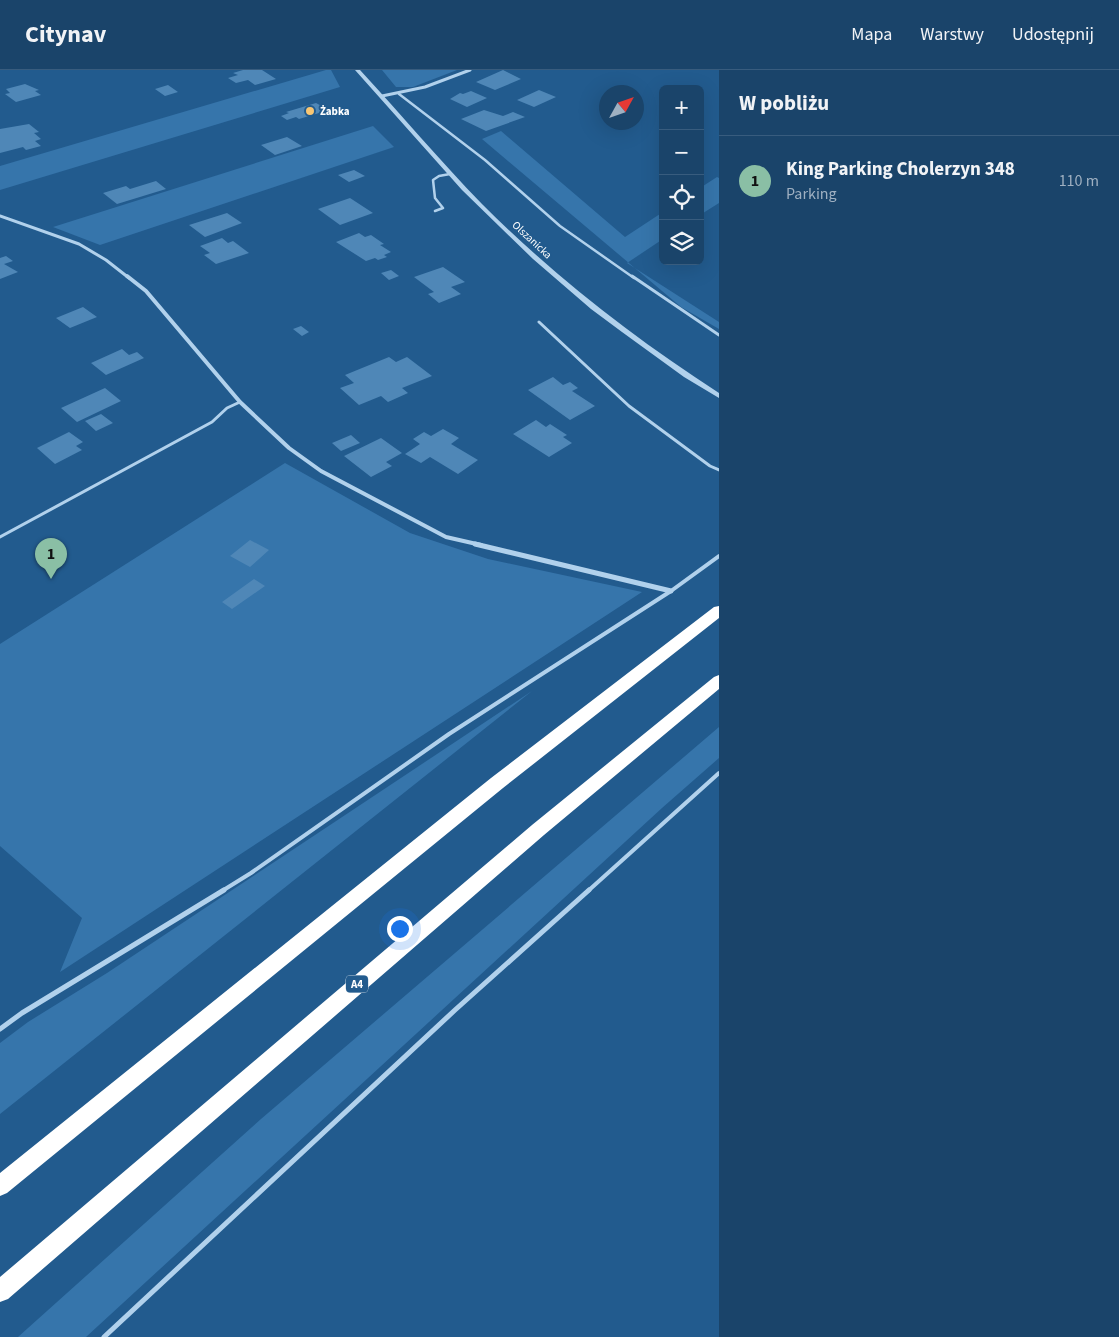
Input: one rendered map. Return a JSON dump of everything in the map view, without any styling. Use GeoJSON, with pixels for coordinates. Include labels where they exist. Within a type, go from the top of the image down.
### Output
{"type":"FeatureCollection","features":[{"type":"Feature","properties":{"kind":"highway"},"geometry":{"type":"LineString","coordinates":[[0,1186],[497,783],[719,611]]}},
{"type":"Feature","properties":{"kind":"highway","name":"A4"},"geometry":{"type":"LineString","coordinates":[[0,1291],[516,848],[719,681]]}},
{"type":"Feature","properties":{"kind":"street","name":"Olszanicka"},"geometry":{"type":"LineString","coordinates":[[357,70],[450,174],[512,236],[593,307],[664,359],[719,396]]}},
{"type":"Feature","properties":{"kind":"street"},"geometry":{"type":"LineString","coordinates":[[382,96],[399,94],[425,87],[470,70]]}},
{"type":"Feature","properties":{"kind":"street"},"geometry":{"type":"LineString","coordinates":[[0,216],[79,244],[106,260],[146,291],[240,402],[289,448],[320,471],[446,537],[670,591]]}},
{"type":"Feature","properties":{"kind":"lane"},"geometry":{"type":"LineString","coordinates":[[399,94],[411,105],[486,160],[560,226],[719,336]]}},
{"type":"Feature","properties":{"kind":"lane"},"geometry":{"type":"LineString","coordinates":[[435,211],[443,208],[436,198],[432,180],[439,176],[450,174]]}},
{"type":"Feature","properties":{"kind":"lane"},"geometry":{"type":"LineString","coordinates":[[539,322],[629,406],[710,466],[719,470]]}},
{"type":"Feature","properties":{"kind":"lane"},"geometry":{"type":"LineString","coordinates":[[0,537],[212,422],[227,408],[240,402]]}},
{"type":"Feature","properties":{"kind":"lane"},"geometry":{"type":"LineString","coordinates":[[0,1029],[22,1013],[251,873],[449,734],[670,591],[719,556]]}},
{"type":"Feature","properties":{"kind":"lane"},"geometry":{"type":"LineString","coordinates":[[104,1337],[454,1010],[719,773]]}},
{"type":"Feature","properties":{"kind":"shaded area"},"geometry":{"type":"Polygon","coordinates":[[[331,70],[340,87],[0,190],[0,166],[331,70]]]}},
{"type":"Feature","properties":{"kind":"shaded area"},"geometry":{"type":"Polygon","coordinates":[[[382,70],[457,70],[413,87],[396,87],[382,70]]]}},
{"type":"Feature","properties":{"kind":"shaded area"},"geometry":{"type":"Polygon","coordinates":[[[373,126],[394,147],[100,245],[53,227],[373,126]]]}},
{"type":"Feature","properties":{"kind":"shaded area"},"geometry":{"type":"Polygon","coordinates":[[[501,131],[625,237],[659,215],[659,242],[628,262],[482,139],[501,131]]]}},
{"type":"Feature","properties":{"kind":"shaded area"},"geometry":{"type":"Polygon","coordinates":[[[717,177],[719,178],[719,203],[704,212],[704,185],[717,177]]]}},
{"type":"Feature","properties":{"kind":"shaded area"},"geometry":{"type":"Polygon","coordinates":[[[635,268],[719,322],[719,329],[681,307],[635,268]]]}},
{"type":"Feature","properties":{"kind":"shaded area"},"geometry":{"type":"Polygon","coordinates":[[[285,463],[410,533],[488,559],[642,592],[60,972],[82,918],[0,846],[0,644],[285,463]]]}},
{"type":"Feature","properties":{"kind":"shaded area"},"geometry":{"type":"Polygon","coordinates":[[[532,691],[0,1114],[0,1043],[28,1022],[107,973],[532,691]]]}},
{"type":"Feature","properties":{"kind":"shaded area"},"geometry":{"type":"Polygon","coordinates":[[[719,727],[719,758],[662,808],[86,1337],[18,1337],[261,1119],[719,727]]]}},
{"type":"Feature","properties":{"kind":"building"},"geometry":{"type":"Polygon","coordinates":[[[243,70],[262,70],[276,79],[255,85],[248,80],[236,83],[228,78],[238,75],[233,73],[243,70]]]}},
{"type":"Feature","properties":{"kind":"building"},"geometry":{"type":"Polygon","coordinates":[[[503,70],[521,79],[495,90],[476,82],[503,70]]]}},
{"type":"Feature","properties":{"kind":"building"},"geometry":{"type":"Polygon","coordinates":[[[25,84],[39,90],[35,91],[41,95],[16,102],[5,94],[10,93],[6,89],[25,84]]]}},
{"type":"Feature","properties":{"kind":"building"},"geometry":{"type":"Polygon","coordinates":[[[168,85],[178,92],[165,96],[155,89],[168,85]]]}},
{"type":"Feature","properties":{"kind":"building"},"geometry":{"type":"Polygon","coordinates":[[[539,90],[556,97],[534,107],[517,100],[539,90]]]}},
{"type":"Feature","properties":{"kind":"building"},"geometry":{"type":"Polygon","coordinates":[[[471,91],[487,98],[467,107],[450,99],[460,93],[463,94],[471,91]]]}},
{"type":"Feature","properties":{"kind":"building"},"geometry":{"type":"Polygon","coordinates":[[[316,103],[329,110],[299,119],[296,117],[287,120],[281,116],[289,113],[286,112],[316,103]]]}},
{"type":"Feature","properties":{"kind":"building"},"geometry":{"type":"Polygon","coordinates":[[[484,110],[503,116],[513,112],[525,117],[486,131],[461,119],[484,110]]]}},
{"type":"Feature","properties":{"kind":"building"},"geometry":{"type":"Polygon","coordinates":[[[29,124],[39,132],[34,133],[41,139],[35,141],[41,146],[26,150],[23,147],[0,153],[0,129],[29,124]]]}},
{"type":"Feature","properties":{"kind":"building"},"geometry":{"type":"Polygon","coordinates":[[[287,137],[302,146],[275,155],[261,145],[287,137]]]}},
{"type":"Feature","properties":{"kind":"building"},"geometry":{"type":"Polygon","coordinates":[[[354,170],[365,176],[349,182],[338,175],[354,170]]]}},
{"type":"Feature","properties":{"kind":"building"},"geometry":{"type":"Polygon","coordinates":[[[156,181],[166,189],[117,204],[103,193],[126,186],[130,189],[156,181]]]}},
{"type":"Feature","properties":{"kind":"building"},"geometry":{"type":"Polygon","coordinates":[[[350,198],[373,213],[340,225],[318,209],[350,198]]]}},
{"type":"Feature","properties":{"kind":"building"},"geometry":{"type":"Polygon","coordinates":[[[227,213],[242,223],[205,237],[189,225],[227,213]]]}},
{"type":"Feature","properties":{"kind":"building"},"geometry":{"type":"Polygon","coordinates":[[[359,233],[365,237],[371,235],[384,244],[380,245],[391,252],[384,255],[387,257],[366,261],[336,242],[359,233]]]}},
{"type":"Feature","properties":{"kind":"building"},"geometry":{"type":"Polygon","coordinates":[[[222,238],[228,243],[233,241],[249,253],[216,264],[204,255],[210,253],[200,246],[222,238]]]}},
{"type":"Feature","properties":{"kind":"building"},"geometry":{"type":"Polygon","coordinates":[[[6,256],[13,261],[4,264],[18,272],[0,279],[0,258],[6,256]]]}},
{"type":"Feature","properties":{"kind":"building"},"geometry":{"type":"Polygon","coordinates":[[[443,267],[465,282],[451,287],[461,294],[439,303],[428,294],[434,292],[414,277],[443,267]]]}},
{"type":"Feature","properties":{"kind":"building"},"geometry":{"type":"Polygon","coordinates":[[[391,270],[399,276],[389,280],[381,273],[391,270]]]}},
{"type":"Feature","properties":{"kind":"building"},"geometry":{"type":"Polygon","coordinates":[[[83,307],[97,317],[70,328],[56,318],[83,307]]]}},
{"type":"Feature","properties":{"kind":"building"},"geometry":{"type":"Polygon","coordinates":[[[301,326],[309,332],[302,336],[293,329],[301,326]]]}},
{"type":"Feature","properties":{"kind":"building"},"geometry":{"type":"Polygon","coordinates":[[[122,349],[129,355],[137,352],[144,358],[106,375],[91,363],[122,349]]]}},
{"type":"Feature","properties":{"kind":"building"},"geometry":{"type":"Polygon","coordinates":[[[389,357],[396,362],[407,357],[432,376],[402,388],[408,393],[388,402],[381,396],[359,405],[340,388],[354,383],[345,375],[389,357]]]}},
{"type":"Feature","properties":{"kind":"building"},"geometry":{"type":"Polygon","coordinates":[[[553,377],[563,385],[570,382],[578,388],[572,391],[595,406],[570,420],[528,390],[553,377]]]}},
{"type":"Feature","properties":{"kind":"building"},"geometry":{"type":"Polygon","coordinates":[[[105,388],[121,401],[77,422],[61,408],[105,388]]]}},
{"type":"Feature","properties":{"kind":"building"},"geometry":{"type":"Polygon","coordinates":[[[101,414],[113,423],[96,431],[85,421],[101,414]]]}},
{"type":"Feature","properties":{"kind":"building"},"geometry":{"type":"Polygon","coordinates":[[[536,420],[546,427],[550,424],[567,435],[563,437],[572,443],[549,457],[513,434],[536,420]]]}},
{"type":"Feature","properties":{"kind":"building"},"geometry":{"type":"Polygon","coordinates":[[[443,429],[459,438],[451,444],[478,460],[458,474],[430,457],[421,463],[405,454],[420,444],[413,439],[424,432],[431,436],[443,429]]]}},
{"type":"Feature","properties":{"kind":"building"},"geometry":{"type":"Polygon","coordinates":[[[69,432],[83,442],[76,446],[82,450],[55,464],[37,448],[69,432]]]}},
{"type":"Feature","properties":{"kind":"building"},"geometry":{"type":"Polygon","coordinates":[[[351,435],[360,443],[341,451],[332,443],[351,435]]]}},
{"type":"Feature","properties":{"kind":"building"},"geometry":{"type":"Polygon","coordinates":[[[381,438],[402,453],[386,462],[392,466],[371,477],[344,456],[381,438]]]}},
{"type":"Feature","properties":{"kind":"building"},"geometry":{"type":"Polygon","coordinates":[[[250,540],[269,550],[250,567],[230,556],[250,540]]]}},
{"type":"Feature","properties":{"kind":"building"},"geometry":{"type":"Polygon","coordinates":[[[254,579],[265,586],[232,609],[222,602],[254,579]]]}},
{"type":"Feature","properties":{"kind":"place","name":"Żabka"},"geometry":{"type":"Point","coordinates":[310,111]}},
{"type":"Feature","properties":{"kind":"place","name":"King Parking Cholerzyn 348"},"geometry":{"type":"Point","coordinates":[51,579]}}]}
